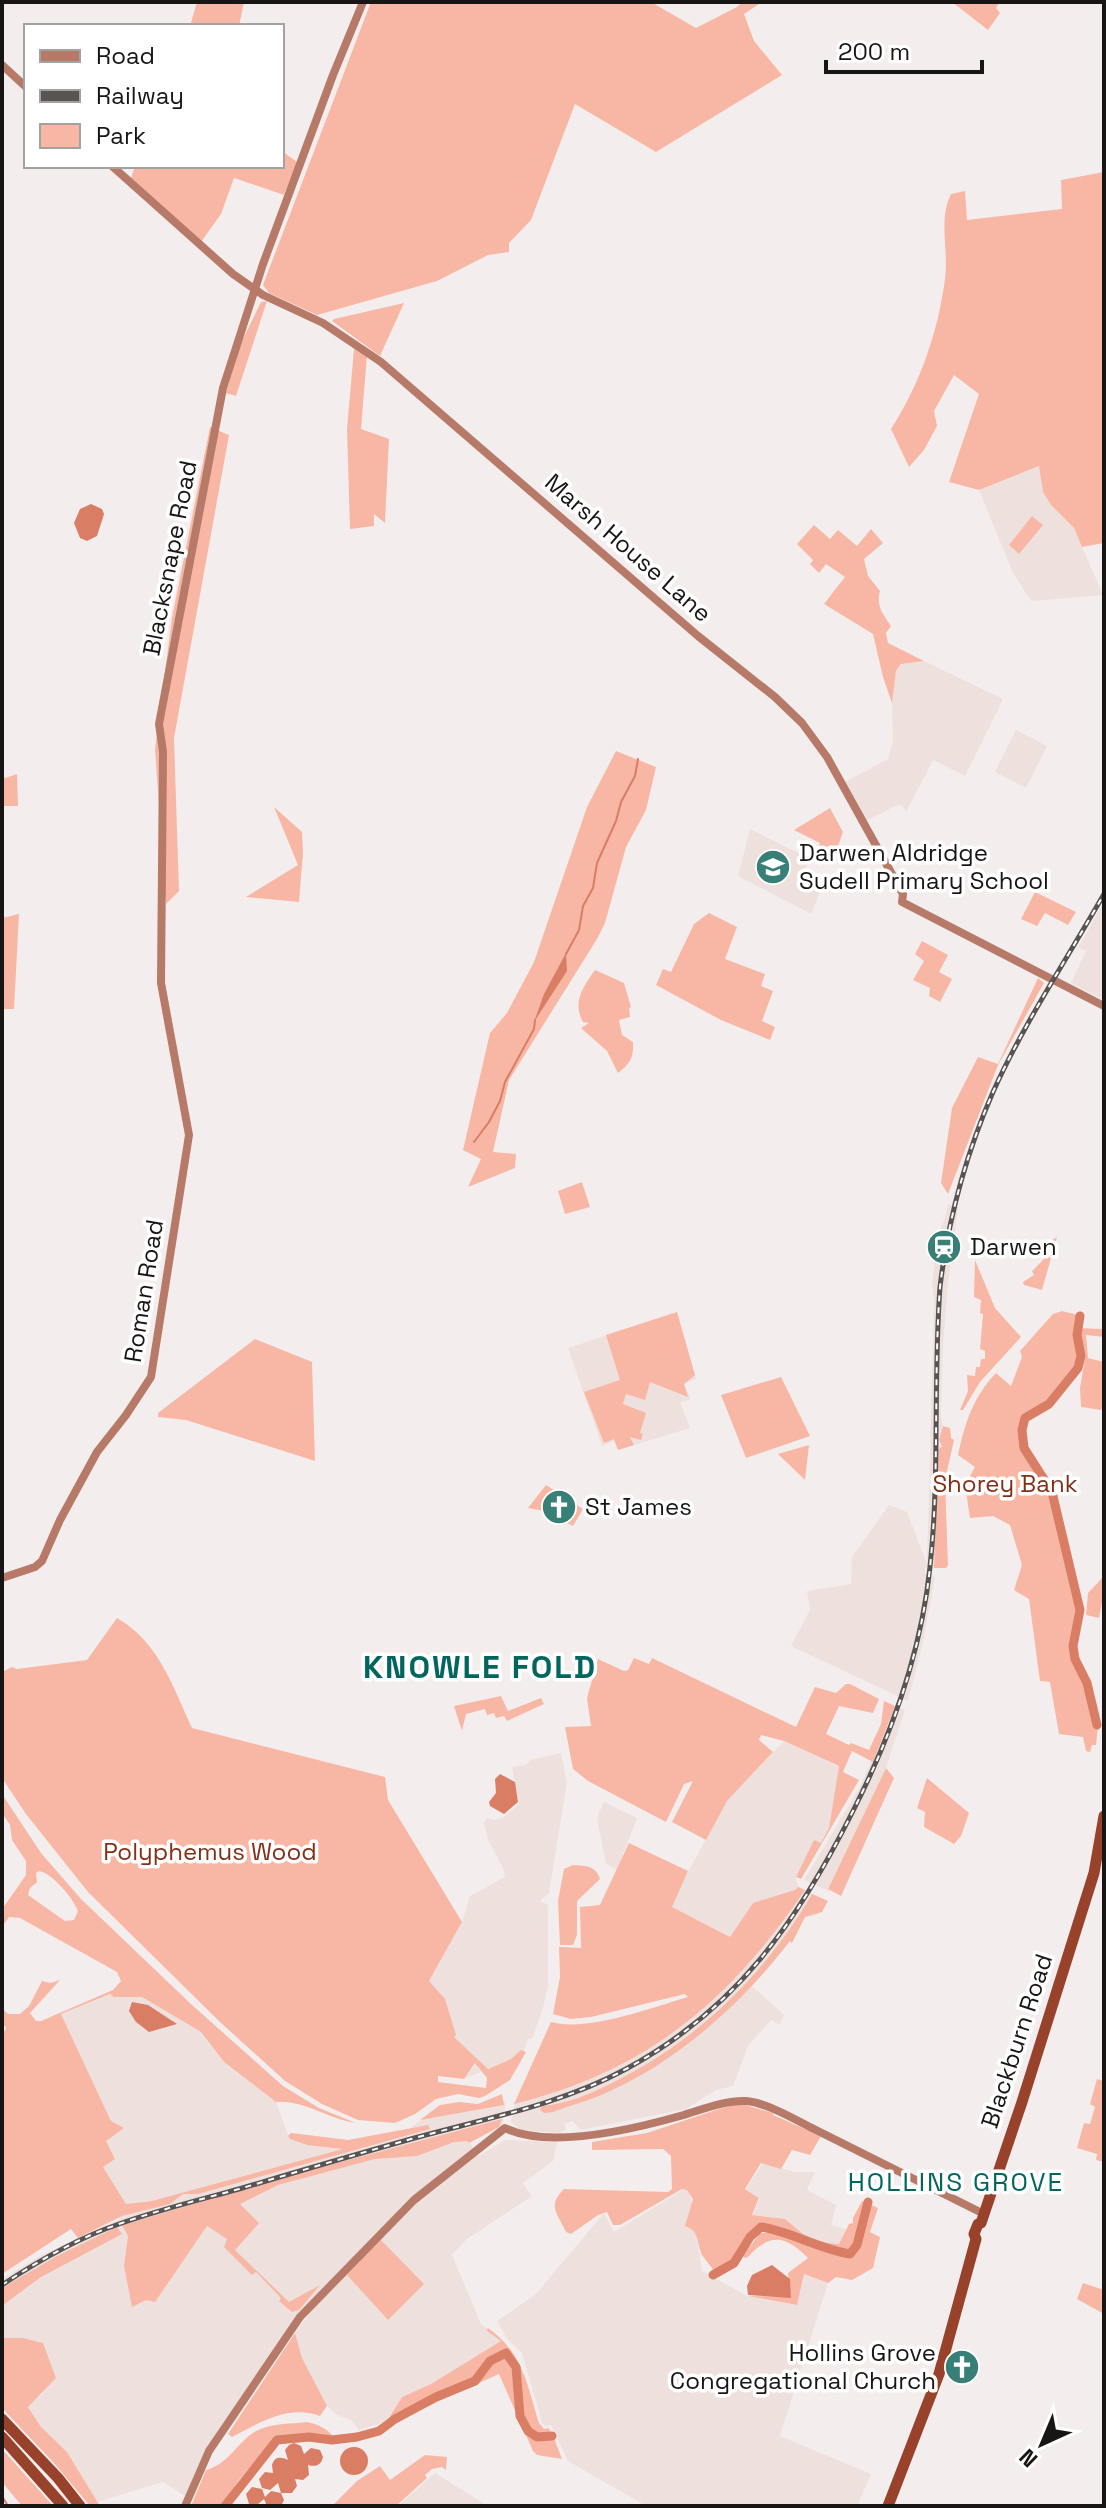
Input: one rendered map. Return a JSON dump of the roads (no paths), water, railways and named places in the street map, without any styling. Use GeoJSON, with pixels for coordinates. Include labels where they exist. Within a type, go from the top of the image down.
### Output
{"type":"FeatureCollection","features":[{"type":"Feature","properties":{"kind":"highway","name":"Blackburn Road"},"geometry":{"type":"LineString","coordinates":[[888,2506],[939,2374],[976,2239],[980,2236],[982,2218],[1094,1873],[1104,1816]]}},
{"type":"Feature","properties":{"kind":"highway"},"geometry":{"type":"LineString","coordinates":[[2,2419],[80,2506]]}},
{"type":"Feature","properties":{"kind":"highway"},"geometry":{"type":"LineString","coordinates":[[2,2437],[63,2506]]}},
{"type":"Feature","properties":{"kind":"street","name":"Blacksnape Road"},"geometry":{"type":"LineString","coordinates":[[187,1144],[189,1135],[161,983],[163,752],[159,724],[223,388],[333,75],[363,2]]}},
{"type":"Feature","properties":{"kind":"street"},"geometry":{"type":"LineString","coordinates":[[2,65],[24,85]]}},
{"type":"Feature","properties":{"kind":"street","name":"Marsh House Lane"},"geometry":{"type":"LineString","coordinates":[[114,168],[233,274],[256,290],[323,323],[381,362],[698,636],[775,697],[802,723],[827,757],[903,894],[902,902],[1104,1006]]}},
{"type":"Feature","properties":{"kind":"street","name":"Roman Road"},"geometry":{"type":"LineString","coordinates":[[2,1578],[35,1567],[42,1561],[97,1452],[151,1377],[187,1144]]}},
{"type":"Feature","properties":{"kind":"street"},"geometry":{"type":"LineString","coordinates":[[185,2506],[209,2451],[300,2317],[414,2200],[505,2128],[529,2135],[604,2134],[732,2101],[748,2101],[797,2121],[982,2218]]}},
{"type":"Feature","properties":{"kind":"waterway"},"geometry":{"type":"LineString","coordinates":[[566,954],[579,930],[583,906],[593,888],[597,863],[621,802],[635,776],[638,759]]}},
{"type":"Feature","properties":{"kind":"waterway"},"geometry":{"type":"LineString","coordinates":[[474,1142],[500,1101],[505,1082],[534,1029],[535,1020]]}},
{"type":"Feature","properties":{"kind":"waterway"},"geometry":{"type":"LineString","coordinates":[[1080,1316],[1077,1335],[1081,1356],[1078,1368],[1049,1404],[1025,1418],[1022,1430],[1024,1448],[1052,1492],[1080,1610],[1073,1646],[1075,1659],[1087,1683],[1097,1725]]}},
{"type":"Feature","properties":{"kind":"waterway"},"geometry":{"type":"LineString","coordinates":[[713,2275],[734,2263],[750,2237],[761,2227],[850,2254],[857,2245],[868,2202]]}},
{"type":"Feature","properties":{"kind":"waterway"},"geometry":{"type":"LineString","coordinates":[[1103,2298],[1104,2304]]}},
{"type":"Feature","properties":{"kind":"waterway"},"geometry":{"type":"LineString","coordinates":[[225,2506],[277,2440],[309,2437],[332,2440],[379,2431],[436,2397],[475,2381],[490,2361],[506,2353],[516,2367],[520,2416],[528,2431],[537,2437],[552,2436]]}},
{"type":"Feature","properties":{"kind":"waterway"},"geometry":{"type":"LineString","coordinates":[[2,2496],[8,2506]]}},
{"type":"Feature","properties":{"kind":"railway"},"geometry":{"type":"LineString","coordinates":[[2,2285],[73,2243],[134,2219],[521,2110],[601,2082],[665,2045],[701,2019],[760,1959],[786,1925],[832,1851],[867,1782],[903,1693],[920,1631],[930,1567],[935,1498],[940,1287],[959,1188],[974,1139],[1005,1066],[1104,894]]}},
{"type":"Feature","properties":{"kind":"place","name":"Darwen Aldridge Sudell Primary School"},"geometry":{"type":"Point","coordinates":[773,867]}},
{"type":"Feature","properties":{"kind":"place","name":"Darwen"},"geometry":{"type":"Point","coordinates":[944,1247]}},
{"type":"Feature","properties":{"kind":"place","name":"St James"},"geometry":{"type":"Point","coordinates":[559,1507]}},
{"type":"Feature","properties":{"kind":"place","name":"Hollins Grove Congregational Church"},"geometry":{"type":"Point","coordinates":[962,2367]}},
{"type":"Feature","properties":{"kind":"district","name":"KNOWLE FOLD"},"geometry":{"type":"Point","coordinates":[480,1667]}},
{"type":"Feature","properties":{"kind":"district","name":"HOLLINS GROVE"},"geometry":{"type":"Point","coordinates":[956,2182]}},
{"type":"Feature","properties":{"kind":"park label","name":"Shorey Bank"},"geometry":{"type":"Point","coordinates":[1005,1484]}},
{"type":"Feature","properties":{"kind":"park label","name":"Polyphemus Wood"},"geometry":{"type":"Point","coordinates":[210,1852]}}]}
